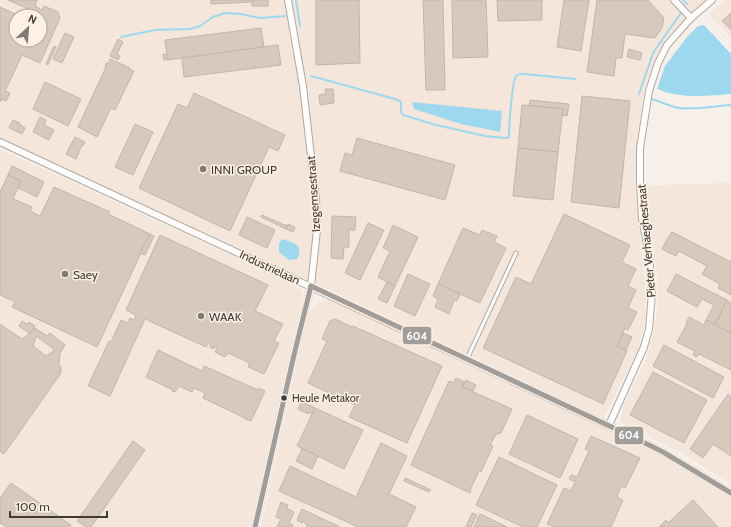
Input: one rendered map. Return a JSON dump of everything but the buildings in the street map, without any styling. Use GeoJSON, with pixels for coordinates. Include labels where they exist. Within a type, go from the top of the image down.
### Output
{"type":"FeatureCollection","features":[{"type":"Feature","properties":{"kind":"street","name":"Izegemsestraat"},"geometry":{"type":"LineString","coordinates":[[256,527],[294,355],[311,286],[318,230],[303,86],[288,0]]}},
{"type":"Feature","properties":{"kind":"street"},"geometry":{"type":"LineString","coordinates":[[674,0],[691,18]]}},
{"type":"Feature","properties":{"kind":"street","name":"Pieter Verhaeghestraat"},"geometry":{"type":"LineString","coordinates":[[609,425],[644,347],[650,323],[652,294],[649,256],[642,218],[640,184],[640,148],[649,91],[658,63],[668,45],[691,18],[712,0]]}},
{"type":"Feature","properties":{"kind":"street","name":"Industrielaan"},"geometry":{"type":"LineString","coordinates":[[0,142],[609,425],[663,452],[731,493]]}},
{"type":"Feature","properties":{"kind":"lane"},"geometry":{"type":"LineString","coordinates":[[467,359],[516,253]]}},
{"type":"Feature","properties":{"kind":"path"},"geometry":{"type":"LineString","coordinates":[[700,10],[731,44]]}},
{"type":"Feature","properties":{"kind":"shaded area"},"geometry":{"type":"Polygon","coordinates":[[[0,0],[706,0],[672,33],[657,55],[644,90],[637,141],[635,187],[646,293],[646,316],[638,350],[604,418],[0,138],[0,0]]]}},
{"type":"Feature","properties":{"kind":"shaded area"},"geometry":{"type":"Polygon","coordinates":[[[724,0],[731,0],[731,38],[709,14],[724,0]]]}},
{"type":"Feature","properties":{"kind":"shaded area"},"geometry":{"type":"Polygon","coordinates":[[[0,149],[294,284],[301,290],[303,295],[250,527],[0,527],[0,149]]]}},
{"type":"Feature","properties":{"kind":"shaded area"},"geometry":{"type":"Polygon","coordinates":[[[731,183],[731,484],[682,453],[622,423],[621,420],[622,409],[643,366],[649,350],[657,311],[657,276],[648,214],[646,186],[731,183]]]}},
{"type":"Feature","properties":{"kind":"shaded area"},"geometry":{"type":"Polygon","coordinates":[[[326,299],[334,301],[366,316],[649,449],[673,462],[731,498],[731,527],[261,527],[308,313],[317,304],[326,299]]]}},
{"type":"Feature","properties":{"kind":"water"},"geometry":{"type":"Polygon","coordinates":[[[704,25],[731,54],[731,94],[684,96],[657,89],[665,66],[687,37],[698,26],[704,25]]]}},
{"type":"Feature","properties":{"kind":"water"},"geometry":{"type":"Polygon","coordinates":[[[412,102],[502,111],[500,132],[461,124],[414,109],[412,102]]]}},
{"type":"Feature","properties":{"kind":"water"},"geometry":{"type":"Polygon","coordinates":[[[282,239],[297,245],[299,254],[297,259],[289,260],[279,252],[279,243],[282,239]]]}},
{"type":"Feature","properties":{"kind":"waterway"},"geometry":{"type":"LineString","coordinates":[[296,0],[300,26]]}},
{"type":"Feature","properties":{"kind":"waterway"},"geometry":{"type":"LineString","coordinates":[[683,0],[687,4]]}},
{"type":"Feature","properties":{"kind":"waterway"},"geometry":{"type":"LineString","coordinates":[[121,37],[155,30],[190,29],[200,26],[213,17],[225,13],[241,14],[260,18],[285,16]]}},
{"type":"Feature","properties":{"kind":"waterway"},"geometry":{"type":"LineString","coordinates":[[639,94],[653,53],[680,14]]}},
{"type":"Feature","properties":{"kind":"waterway"},"geometry":{"type":"LineString","coordinates":[[311,76],[395,99],[401,102],[401,112],[403,115],[436,125],[485,136],[505,138],[508,138],[509,136],[512,95],[517,75],[524,74],[575,79]]}},
{"type":"Feature","properties":{"kind":"waterway"},"geometry":{"type":"LineString","coordinates":[[652,99],[679,108],[731,105]]}},
{"type":"Feature","properties":{"kind":"transit line","name":"604"},"geometry":{"type":"LineString","coordinates":[[311,286],[633,437],[663,452],[731,493]]}},
{"type":"Feature","properties":{"kind":"transit line","name":"604"},"geometry":{"type":"LineString","coordinates":[[255,527],[311,286]]}},
{"type":"Feature","properties":{"kind":"place","name":"INNI GROUP"},"geometry":{"type":"Point","coordinates":[203,169]}},
{"type":"Feature","properties":{"kind":"place","name":"Saey"},"geometry":{"type":"Point","coordinates":[65,274]}},
{"type":"Feature","properties":{"kind":"place","name":"WAAK"},"geometry":{"type":"Point","coordinates":[201,316]}},
{"type":"Feature","properties":{"kind":"place","name":"Heule Metakor"},"geometry":{"type":"Point","coordinates":[284,398]}}]}
